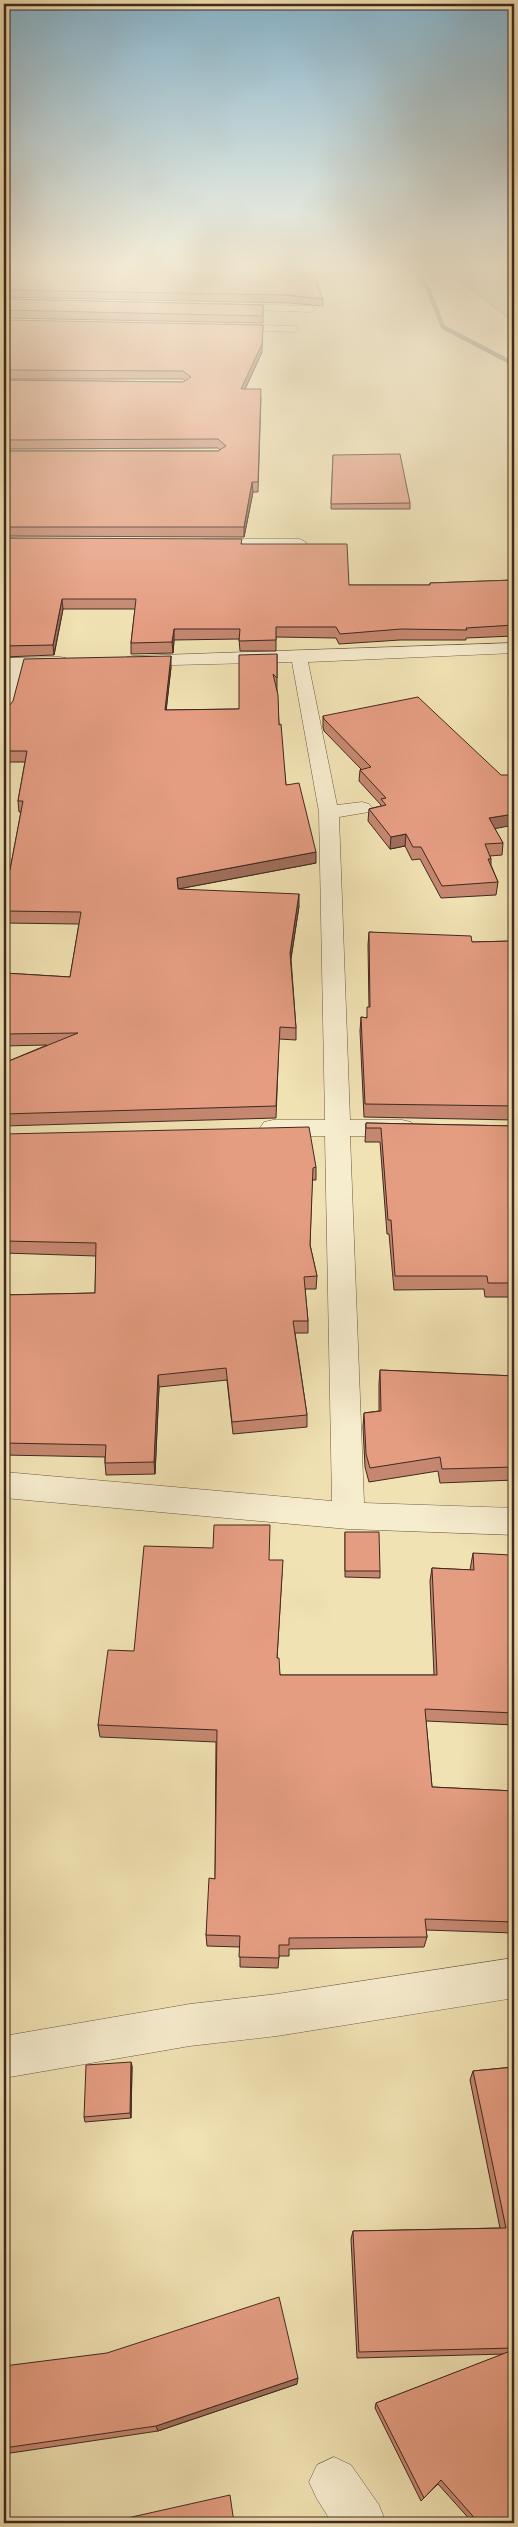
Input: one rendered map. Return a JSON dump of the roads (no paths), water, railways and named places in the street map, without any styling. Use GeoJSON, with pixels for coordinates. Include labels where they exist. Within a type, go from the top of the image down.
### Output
{"type":"FeatureCollection","features":[{"type":"Feature","properties":{"kind":"street"},"geometry":{"type":"LineString","coordinates":[[192,543],[300,543]]}},
{"type":"Feature","properties":{"kind":"street"},"geometry":{"type":"LineString","coordinates":[[114,661],[299,657],[514,648]]}},
{"type":"Feature","properties":{"kind":"street"},"geometry":{"type":"LineString","coordinates":[[299,657],[329,812],[348,1516]]}},
{"type":"Feature","properties":{"kind":"street"},"geometry":{"type":"LineString","coordinates":[[4,710],[10,663],[75,662]]}},
{"type":"Feature","properties":{"kind":"street"},"geometry":{"type":"LineString","coordinates":[[329,812],[362,808]]}},
{"type":"Feature","properties":{"kind":"street"},"geometry":{"type":"LineString","coordinates":[[249,1129],[426,1128]]}},
{"type":"Feature","properties":{"kind":"street"},"geometry":{"type":"LineString","coordinates":[[4,1485],[348,1516],[514,1522]]}},
{"type":"Feature","properties":{"kind":"street"},"geometry":{"type":"LineString","coordinates":[[4,2057],[190,2025],[277,2015],[514,1978]]}},
{"type":"Feature","properties":{"kind":"street"},"geometry":{"type":"LineString","coordinates":[[334,2482],[361,2523]]}}]}
